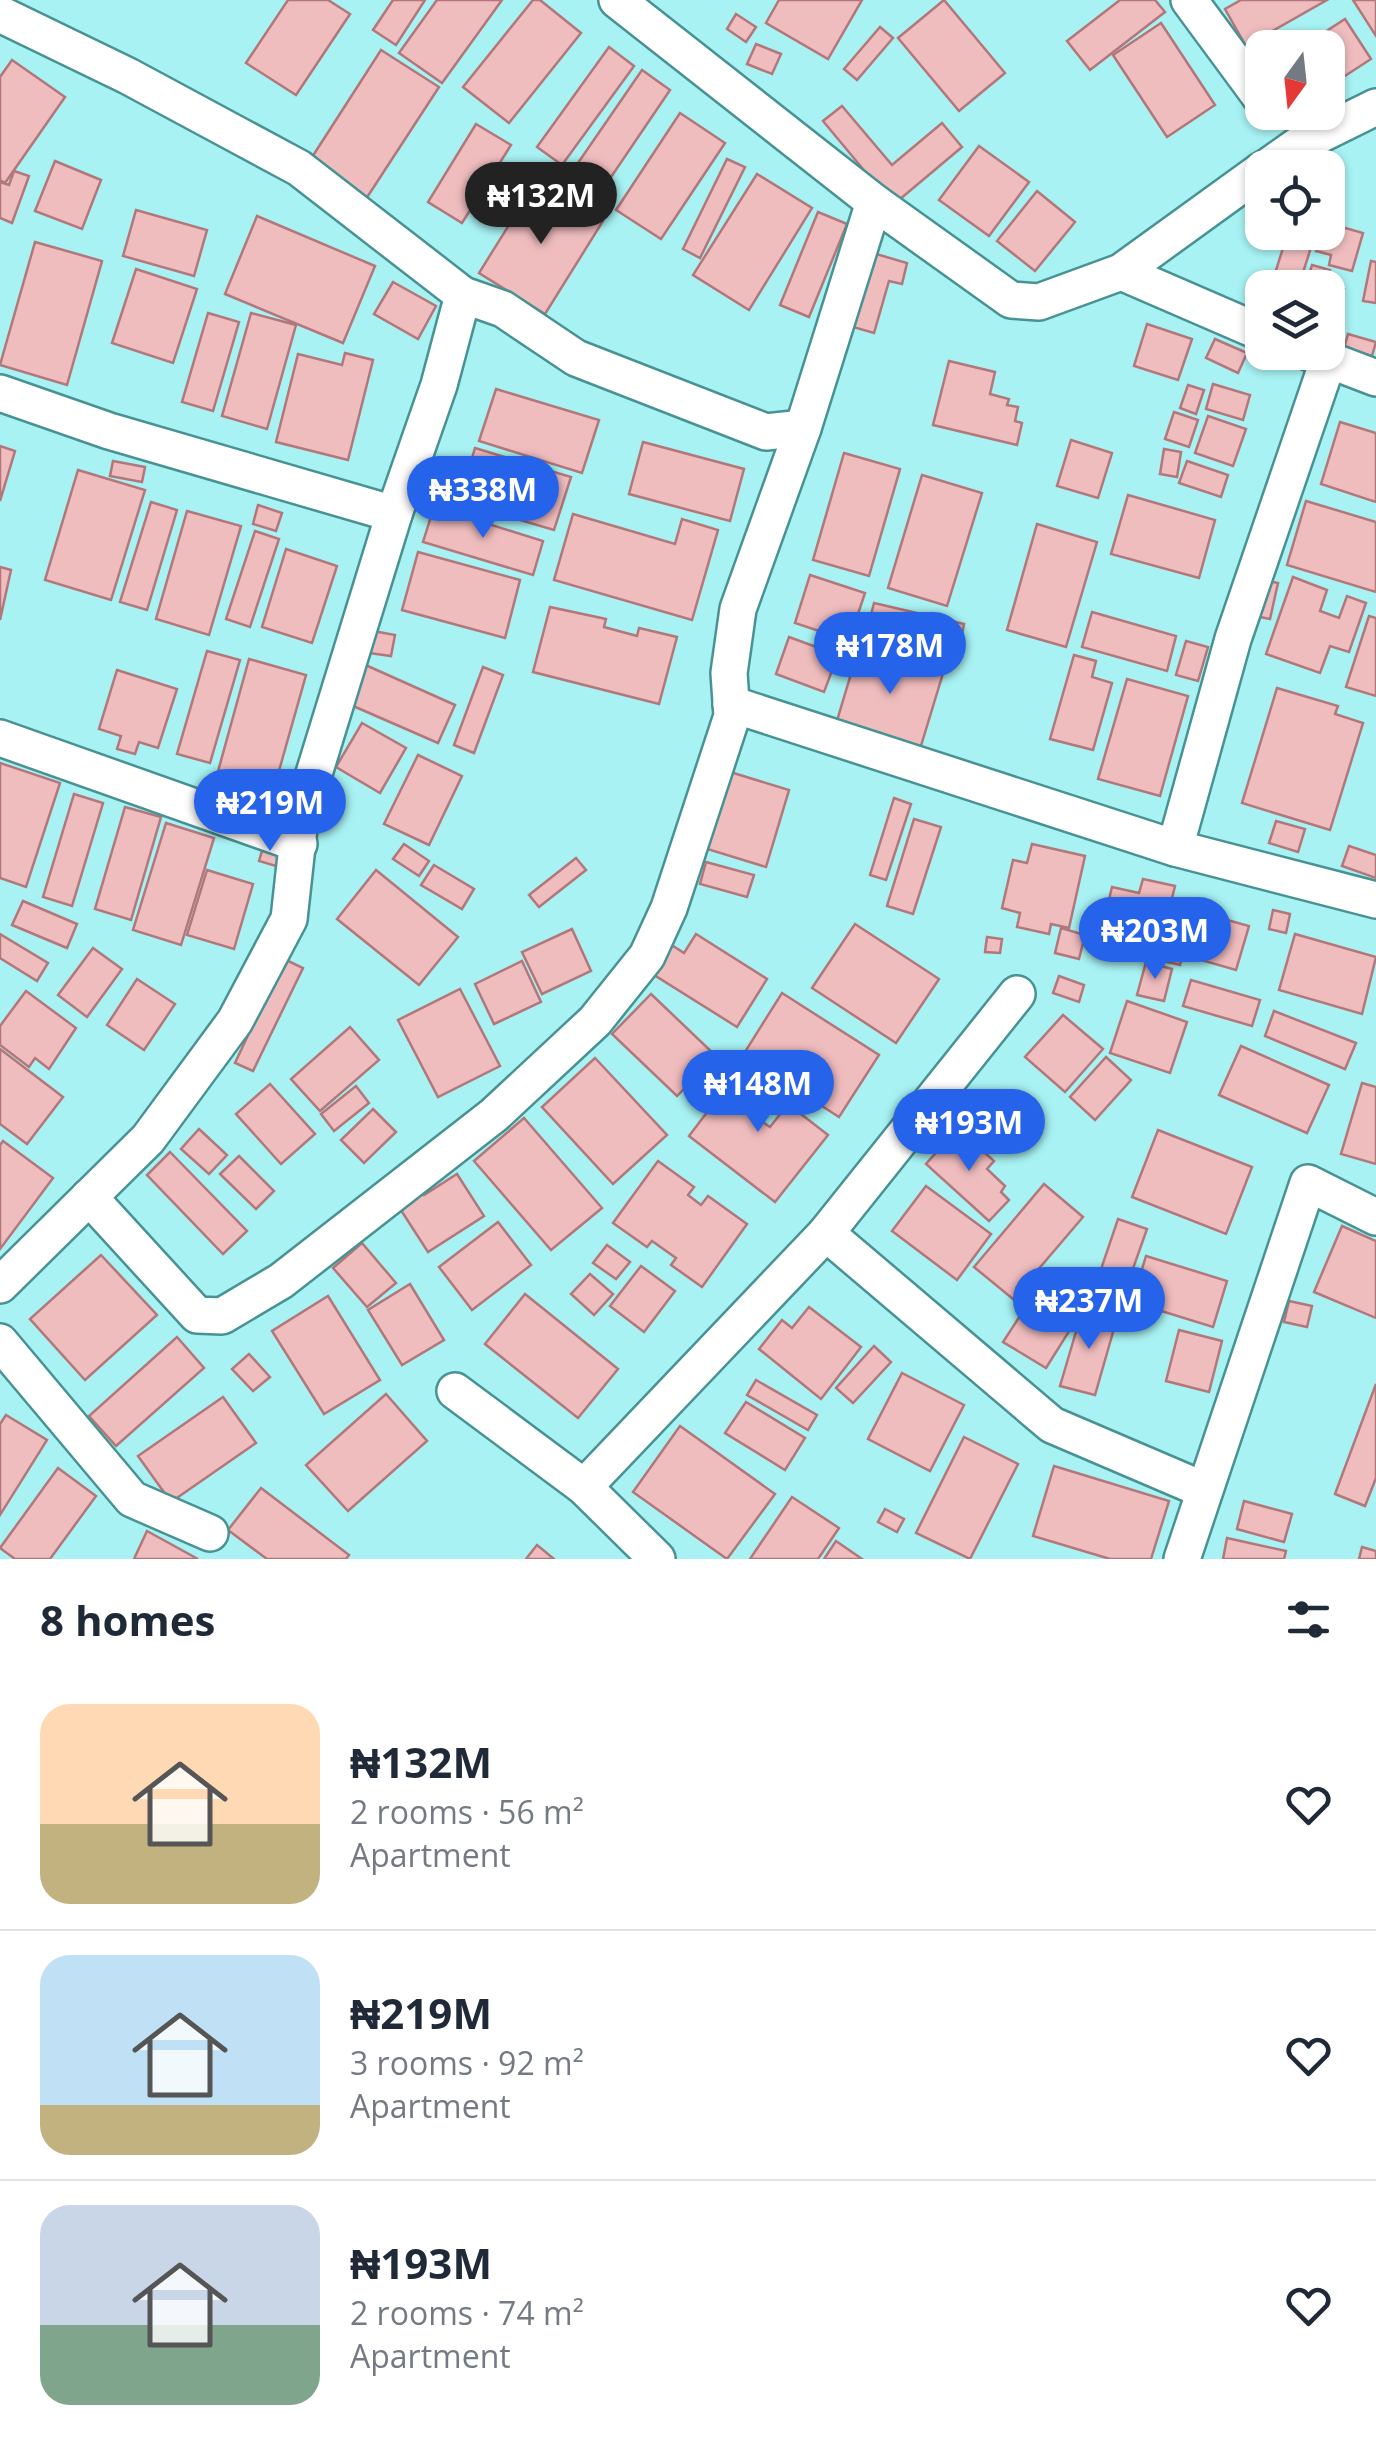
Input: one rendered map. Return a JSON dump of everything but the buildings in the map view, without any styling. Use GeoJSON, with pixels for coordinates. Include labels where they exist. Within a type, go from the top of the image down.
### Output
{"type":"FeatureCollection","features":[{"type":"Feature","properties":{"kind":"street"},"geometry":{"type":"LineString","coordinates":[[617,0],[874,202],[1010,300],[1039,302],[1121,272],[1245,183]]}},
{"type":"Feature","properties":{"kind":"street"},"geometry":{"type":"LineString","coordinates":[[1189,0],[1245,76]]}},
{"type":"Feature","properties":{"kind":"street"},"geometry":{"type":"LineString","coordinates":[[0,14],[128,76],[299,168],[463,295],[503,308],[576,358],[766,432],[804,428]]}},
{"type":"Feature","properties":{"kind":"street"},"geometry":{"type":"LineString","coordinates":[[1291,150],[1376,107]]}},
{"type":"Feature","properties":{"kind":"street"},"geometry":{"type":"LineString","coordinates":[[1285,130],[1297,146]]}},
{"type":"Feature","properties":{"kind":"street"},"geometry":{"type":"LineString","coordinates":[[88,1198],[197,1315],[222,1316],[281,1281],[494,1115],[596,1021],[647,956],[670,908],[732,716],[729,673],[738,609],[804,428],[874,202]]}},
{"type":"Feature","properties":{"kind":"street"},"geometry":{"type":"LineString","coordinates":[[1121,272],[1245,326]]}},
{"type":"Feature","properties":{"kind":"street"},"geometry":{"type":"LineString","coordinates":[[0,1285],[148,1140],[236,1022],[289,919],[300,819],[394,514],[439,385],[463,295]]}},
{"type":"Feature","properties":{"kind":"street"},"geometry":{"type":"LineString","coordinates":[[1345,367],[1376,378]]}},
{"type":"Feature","properties":{"kind":"street"},"geometry":{"type":"LineString","coordinates":[[1175,848],[1314,370]]}},
{"type":"Feature","properties":{"kind":"street"},"geometry":{"type":"LineString","coordinates":[[0,393],[109,431],[394,514]]}},
{"type":"Feature","properties":{"kind":"street"},"geometry":{"type":"LineString","coordinates":[[731,704],[1175,848],[1376,900]]}},
{"type":"Feature","properties":{"kind":"street"},"geometry":{"type":"LineString","coordinates":[[0,738],[299,844]]}},
{"type":"Feature","properties":{"kind":"street"},"geometry":{"type":"LineString","coordinates":[[584,1487],[826,1233],[1017,994]]}},
{"type":"Feature","properties":{"kind":"street"},"geometry":{"type":"LineString","coordinates":[[1182,1559],[1308,1183],[1376,1217]]}},
{"type":"Feature","properties":{"kind":"street"},"geometry":{"type":"LineString","coordinates":[[826,1233],[1052,1425],[1204,1490]]}},
{"type":"Feature","properties":{"kind":"street"},"geometry":{"type":"LineString","coordinates":[[0,1342],[132,1499],[210,1533]]}},
{"type":"Feature","properties":{"kind":"street"},"geometry":{"type":"LineString","coordinates":[[456,1391],[584,1487],[657,1559]]}}]}
